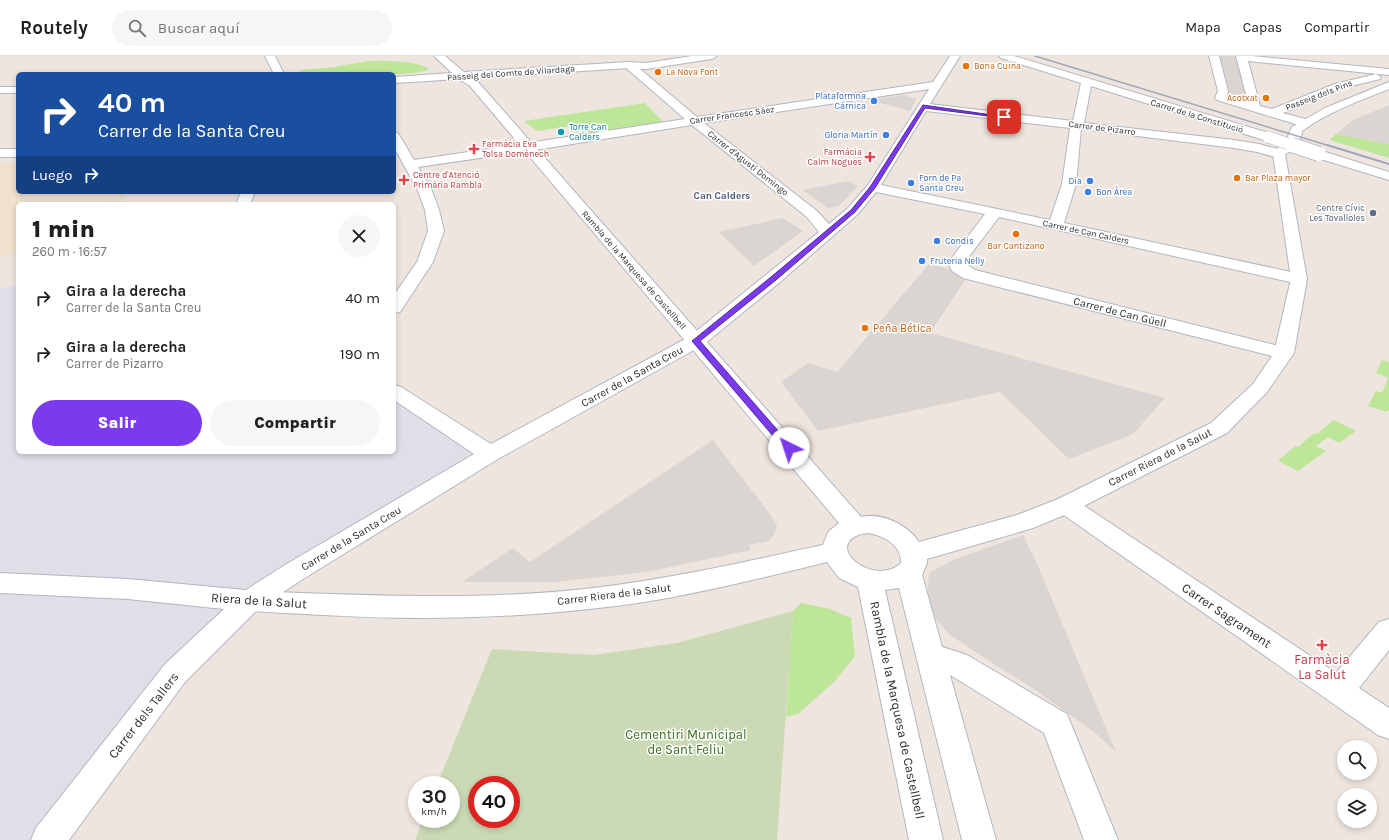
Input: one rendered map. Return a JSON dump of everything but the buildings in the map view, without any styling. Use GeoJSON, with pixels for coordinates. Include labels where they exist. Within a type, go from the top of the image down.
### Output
{"type":"FeatureCollection","features":[{"type":"Feature","properties":{"kind":"street"},"geometry":{"type":"LineString","coordinates":[[270,56],[278,72]]}},
{"type":"Feature","properties":{"kind":"street","name":"Rambla de la Marquesa de Castellbell"},"geometry":{"type":"LineString","coordinates":[[439,56],[463,77],[474,84],[855,526]]}},
{"type":"Feature","properties":{"kind":"street","name":"Passeig del Comte de Vilardaga"},"geometry":{"type":"LineString","coordinates":[[629,65],[632,61],[662,56]]}},
{"type":"Feature","properties":{"kind":"street","name":"Passeig del Comte de Vilardaga"},"geometry":{"type":"LineString","coordinates":[[396,80],[463,77],[629,65],[646,66],[712,56]]}},
{"type":"Feature","properties":{"kind":"street","name":"Carrer de la Santa Creu"},"geometry":{"type":"LineString","coordinates":[[250,601],[294,572],[490,454],[696,341],[774,279],[853,211],[873,188],[955,56]]}},
{"type":"Feature","properties":{"kind":"street","name":"Carrer de la Constitució"},"geometry":{"type":"LineString","coordinates":[[1004,56],[1268,137],[1389,176]]}},
{"type":"Feature","properties":{"kind":"street"},"geometry":{"type":"LineString","coordinates":[[1214,56],[1223,91],[1221,98],[1305,123]]}},
{"type":"Feature","properties":{"kind":"street"},"geometry":{"type":"LineString","coordinates":[[1255,107],[1241,57],[1389,73]]}},
{"type":"Feature","properties":{"kind":"street","name":"Carrer d'Agustí Domingo"},"geometry":{"type":"LineString","coordinates":[[629,65],[694,121],[812,214],[828,232]]}},
{"type":"Feature","properties":{"kind":"street","name":"Passeig dels Pins"},"geometry":{"type":"LineString","coordinates":[[1274,113],[1349,83],[1389,73]]}},
{"type":"Feature","properties":{"kind":"street"},"geometry":{"type":"LineString","coordinates":[[1055,226],[1069,184],[1075,130],[1078,126],[1087,82]]}},
{"type":"Feature","properties":{"kind":"street","name":"Carrer Francesc Sáez"},"geometry":{"type":"LineString","coordinates":[[410,164],[936,85]]}},
{"type":"Feature","properties":{"kind":"street","name":"Passeig dels Pins"},"geometry":{"type":"LineString","coordinates":[[1305,123],[1339,106],[1389,85]]}},
{"type":"Feature","properties":{"kind":"street"},"geometry":{"type":"LineString","coordinates":[[0,90],[16,90]]}},
{"type":"Feature","properties":{"kind":"street","name":"Carrer de Pizarro"},"geometry":{"type":"LineString","coordinates":[[923,107],[1234,144],[1259,148],[1279,154]]}},
{"type":"Feature","properties":{"kind":"street"},"geometry":{"type":"LineString","coordinates":[[1279,154],[1280,152],[1286,150],[1296,135],[1296,130],[1305,123]]}},
{"type":"Feature","properties":{"kind":"street"},"geometry":{"type":"LineString","coordinates":[[396,140],[425,191],[432,210],[436,231],[425,262],[396,305]]}},
{"type":"Feature","properties":{"kind":"street"},"geometry":{"type":"LineString","coordinates":[[0,153],[16,154]]}},
{"type":"Feature","properties":{"kind":"street","name":"Carrer Riera de la Salut"},"geometry":{"type":"LineString","coordinates":[[911,562],[1024,522],[1066,505],[1219,428],[1260,388],[1284,353],[1299,279],[1279,154]]}},
{"type":"Feature","properties":{"kind":"street","name":"Carrer de Can Calders"},"geometry":{"type":"LineString","coordinates":[[873,188],[995,212],[1299,279]]}},
{"type":"Feature","properties":{"kind":"street"},"geometry":{"type":"LineString","coordinates":[[812,214],[836,214],[853,211]]}},
{"type":"Feature","properties":{"kind":"street","name":"Carrer de Can Güell"},"geometry":{"type":"LineString","coordinates":[[995,212],[956,263],[954,269],[1284,353]]}},
{"type":"Feature","properties":{"kind":"street"},"geometry":{"type":"LineString","coordinates":[[396,392],[490,454]]}},
{"type":"Feature","properties":{"kind":"street","name":"Carrer Sagrament"},"geometry":{"type":"LineString","coordinates":[[1066,505],[1389,725]]}},
{"type":"Feature","properties":{"kind":"street"},"geometry":{"type":"LineString","coordinates":[[911,562],[900,578],[890,580],[870,580],[852,574],[844,570],[839,564],[835,551],[837,537],[844,530],[855,526],[868,524],[883,527],[896,533],[906,542],[911,562],[930,655],[979,840]]}},
{"type":"Feature","properties":{"kind":"street","name":"Carrer Riera de la Salut"},"geometry":{"type":"LineString","coordinates":[[389,607],[488,607],[648,592],[835,551]]}},
{"type":"Feature","properties":{"kind":"street","name":"Rambla de la Marquesa de Castellbell"},"geometry":{"type":"LineString","coordinates":[[870,580],[926,840]]}},
{"type":"Feature","properties":{"kind":"street","name":"Riera de la Salut"},"geometry":{"type":"LineString","coordinates":[[0,583],[128,589],[250,601],[389,607]]}},
{"type":"Feature","properties":{"kind":"street","name":"Carrer dels Tallers"},"geometry":{"type":"LineString","coordinates":[[48,840],[175,673],[250,601]]}},
{"type":"Feature","properties":{"kind":"street"},"geometry":{"type":"LineString","coordinates":[[1339,691],[1389,630]]}},
{"type":"Feature","properties":{"kind":"street"},"geometry":{"type":"LineString","coordinates":[[930,655],[956,664],[1056,724],[1101,840]]}},
{"type":"Feature","properties":{"kind":"shaded area"},"geometry":{"type":"Polygon","coordinates":[[[1216,56],[1238,56],[1247,96],[1237,97],[1226,94],[1216,56]]]}},
{"type":"Feature","properties":{"kind":"shaded area"},"geometry":{"type":"Polygon","coordinates":[[[903,95],[916,99],[910,111],[869,100],[903,95]]]}},
{"type":"Feature","properties":{"kind":"shaded area"},"geometry":{"type":"Polygon","coordinates":[[[1389,105],[1389,144],[1336,134],[1353,120],[1389,105]]]}},
{"type":"Feature","properties":{"kind":"shaded area"},"geometry":{"type":"Polygon","coordinates":[[[0,163],[16,163],[16,194],[128,194],[122,202],[16,202],[16,254],[0,256],[0,163]]]}},
{"type":"Feature","properties":{"kind":"shaded area"},"geometry":{"type":"Polygon","coordinates":[[[848,181],[858,186],[839,206],[828,208],[803,190],[848,181]]]}},
{"type":"Feature","properties":{"kind":"shaded area"},"geometry":{"type":"Polygon","coordinates":[[[783,218],[803,231],[754,266],[719,232],[783,218]]]}},
{"type":"Feature","properties":{"kind":"shaded area"},"geometry":{"type":"Polygon","coordinates":[[[929,264],[969,274],[930,333],[1165,398],[1133,434],[1069,459],[1000,392],[818,431],[781,382],[808,363],[837,372],[929,264]]]}},
{"type":"Feature","properties":{"kind":"shaded area"},"geometry":{"type":"Polygon","coordinates":[[[16,286],[16,454],[396,454],[396,384],[490,454],[250,601],[48,840],[0,840],[0,288],[16,286]]]}},
{"type":"Feature","properties":{"kind":"shaded area"},"geometry":{"type":"Polygon","coordinates":[[[713,440],[770,514],[777,526],[769,541],[749,545],[751,550],[646,572],[555,582],[462,582],[513,548],[530,562],[713,440]]]}},
{"type":"Feature","properties":{"kind":"shaded area"},"geometry":{"type":"Polygon","coordinates":[[[1023,535],[1035,559],[1116,752],[1094,732],[1037,691],[950,635],[932,615],[927,597],[929,573],[953,560],[1023,535]]]}},
{"type":"Feature","properties":{"kind":"green space"},"geometry":{"type":"Polygon","coordinates":[[[368,61],[390,61],[418,64],[429,69],[421,72],[396,75],[396,72],[298,72],[302,70],[334,67],[368,61]]]}},
{"type":"Feature","properties":{"kind":"green space"},"geometry":{"type":"Polygon","coordinates":[[[645,103],[663,122],[580,135],[572,126],[537,131],[524,121],[645,103]]]}},
{"type":"Feature","properties":{"kind":"green space"},"geometry":{"type":"Polygon","coordinates":[[[1336,134],[1389,144],[1389,158],[1330,140],[1336,134]]]}},
{"type":"Feature","properties":{"kind":"green space"},"geometry":{"type":"Polygon","coordinates":[[[1382,360],[1389,362],[1389,410],[1387,412],[1368,406],[1376,391],[1382,393],[1388,378],[1376,373],[1382,360]]]}},
{"type":"Feature","properties":{"kind":"green space"},"geometry":{"type":"Polygon","coordinates":[[[1334,420],[1356,431],[1339,443],[1328,437],[1316,446],[1326,451],[1298,471],[1278,461],[1295,446],[1298,447],[1314,433],[1317,434],[1334,420]]]}},
{"type":"Feature","properties":{"kind":"green space"},"geometry":{"type":"Polygon","coordinates":[[[801,603],[830,609],[851,618],[855,656],[835,681],[798,714],[786,717],[793,611],[801,603]]]}},
{"type":"Feature","properties":{"kind":"green space","name":"Cementiri Municipal de Sant Feliu"},"geometry":{"type":"Polygon","coordinates":[[[793,611],[777,840],[415,840],[420,828],[460,828],[460,776],[441,776],[492,649],[594,655],[677,643],[793,611]]]}},
{"type":"Feature","properties":{"kind":"railway"},"geometry":{"type":"LineString","coordinates":[[1035,56],[1330,146]]}},
{"type":"Feature","properties":{"kind":"railway"},"geometry":{"type":"LineString","coordinates":[[1327,145],[1389,164]]}},
{"type":"Feature","properties":{"kind":"place","name":"Bona Cuina"},"geometry":{"type":"Point","coordinates":[966,66]}},
{"type":"Feature","properties":{"kind":"place","name":"La Nova Font"},"geometry":{"type":"Point","coordinates":[658,72]}},
{"type":"Feature","properties":{"kind":"place","name":"Acotxat"},"geometry":{"type":"Point","coordinates":[1266,98]}},
{"type":"Feature","properties":{"kind":"place","name":"Plataformna Cárnica"},"geometry":{"type":"Point","coordinates":[874,101]}},
{"type":"Feature","properties":{"kind":"place","name":"Torre Can Calders"},"geometry":{"type":"Point","coordinates":[561,132]}},
{"type":"Feature","properties":{"kind":"place","name":"Gloria Martín"},"geometry":{"type":"Point","coordinates":[886,135]}},
{"type":"Feature","properties":{"kind":"place","name":"Farmàcia Eva Tolsa Domènech"},"geometry":{"type":"Point","coordinates":[474,149]}},
{"type":"Feature","properties":{"kind":"place","name":"Farmàcia Calm Nogues"},"geometry":{"type":"Point","coordinates":[870,157]}},
{"type":"Feature","properties":{"kind":"place","name":"Bar Plaza mayor"},"geometry":{"type":"Point","coordinates":[1237,178]}},
{"type":"Feature","properties":{"kind":"place","name":"Centre d'Atenció Primària Rambla"},"geometry":{"type":"Point","coordinates":[404,180]}},
{"type":"Feature","properties":{"kind":"place","name":"Dia"},"geometry":{"type":"Point","coordinates":[1090,181]}},
{"type":"Feature","properties":{"kind":"place","name":"Forn de Pa Santa Creu"},"geometry":{"type":"Point","coordinates":[911,183]}},
{"type":"Feature","properties":{"kind":"place","name":"Bon Àrea"},"geometry":{"type":"Point","coordinates":[1088,192]}},
{"type":"Feature","properties":{"kind":"place","name":"Centre Cívic Les Tovalloles"},"geometry":{"type":"Point","coordinates":[1373,213]}},
{"type":"Feature","properties":{"kind":"place","name":"Bar Cantizano"},"geometry":{"type":"Point","coordinates":[1016,234]}},
{"type":"Feature","properties":{"kind":"place","name":"Condis"},"geometry":{"type":"Point","coordinates":[937,241]}},
{"type":"Feature","properties":{"kind":"place","name":"Fruteria Nelly"},"geometry":{"type":"Point","coordinates":[922,261]}},
{"type":"Feature","properties":{"kind":"place","name":"Peña Bética"},"geometry":{"type":"Point","coordinates":[865,328]}},
{"type":"Feature","properties":{"kind":"place","name":"Farmàcia La Salut"},"geometry":{"type":"Point","coordinates":[1322,645]}},
{"type":"Feature","properties":{"kind":"district","name":"Can Calders"},"geometry":{"type":"Point","coordinates":[722,195]}},
{"type":"Feature","properties":{"kind":"route"},"geometry":{"type":"LineString","coordinates":[[789,448],[696,341],[774,279],[853,211],[873,188],[923,107],[1004,117]]}}]}
